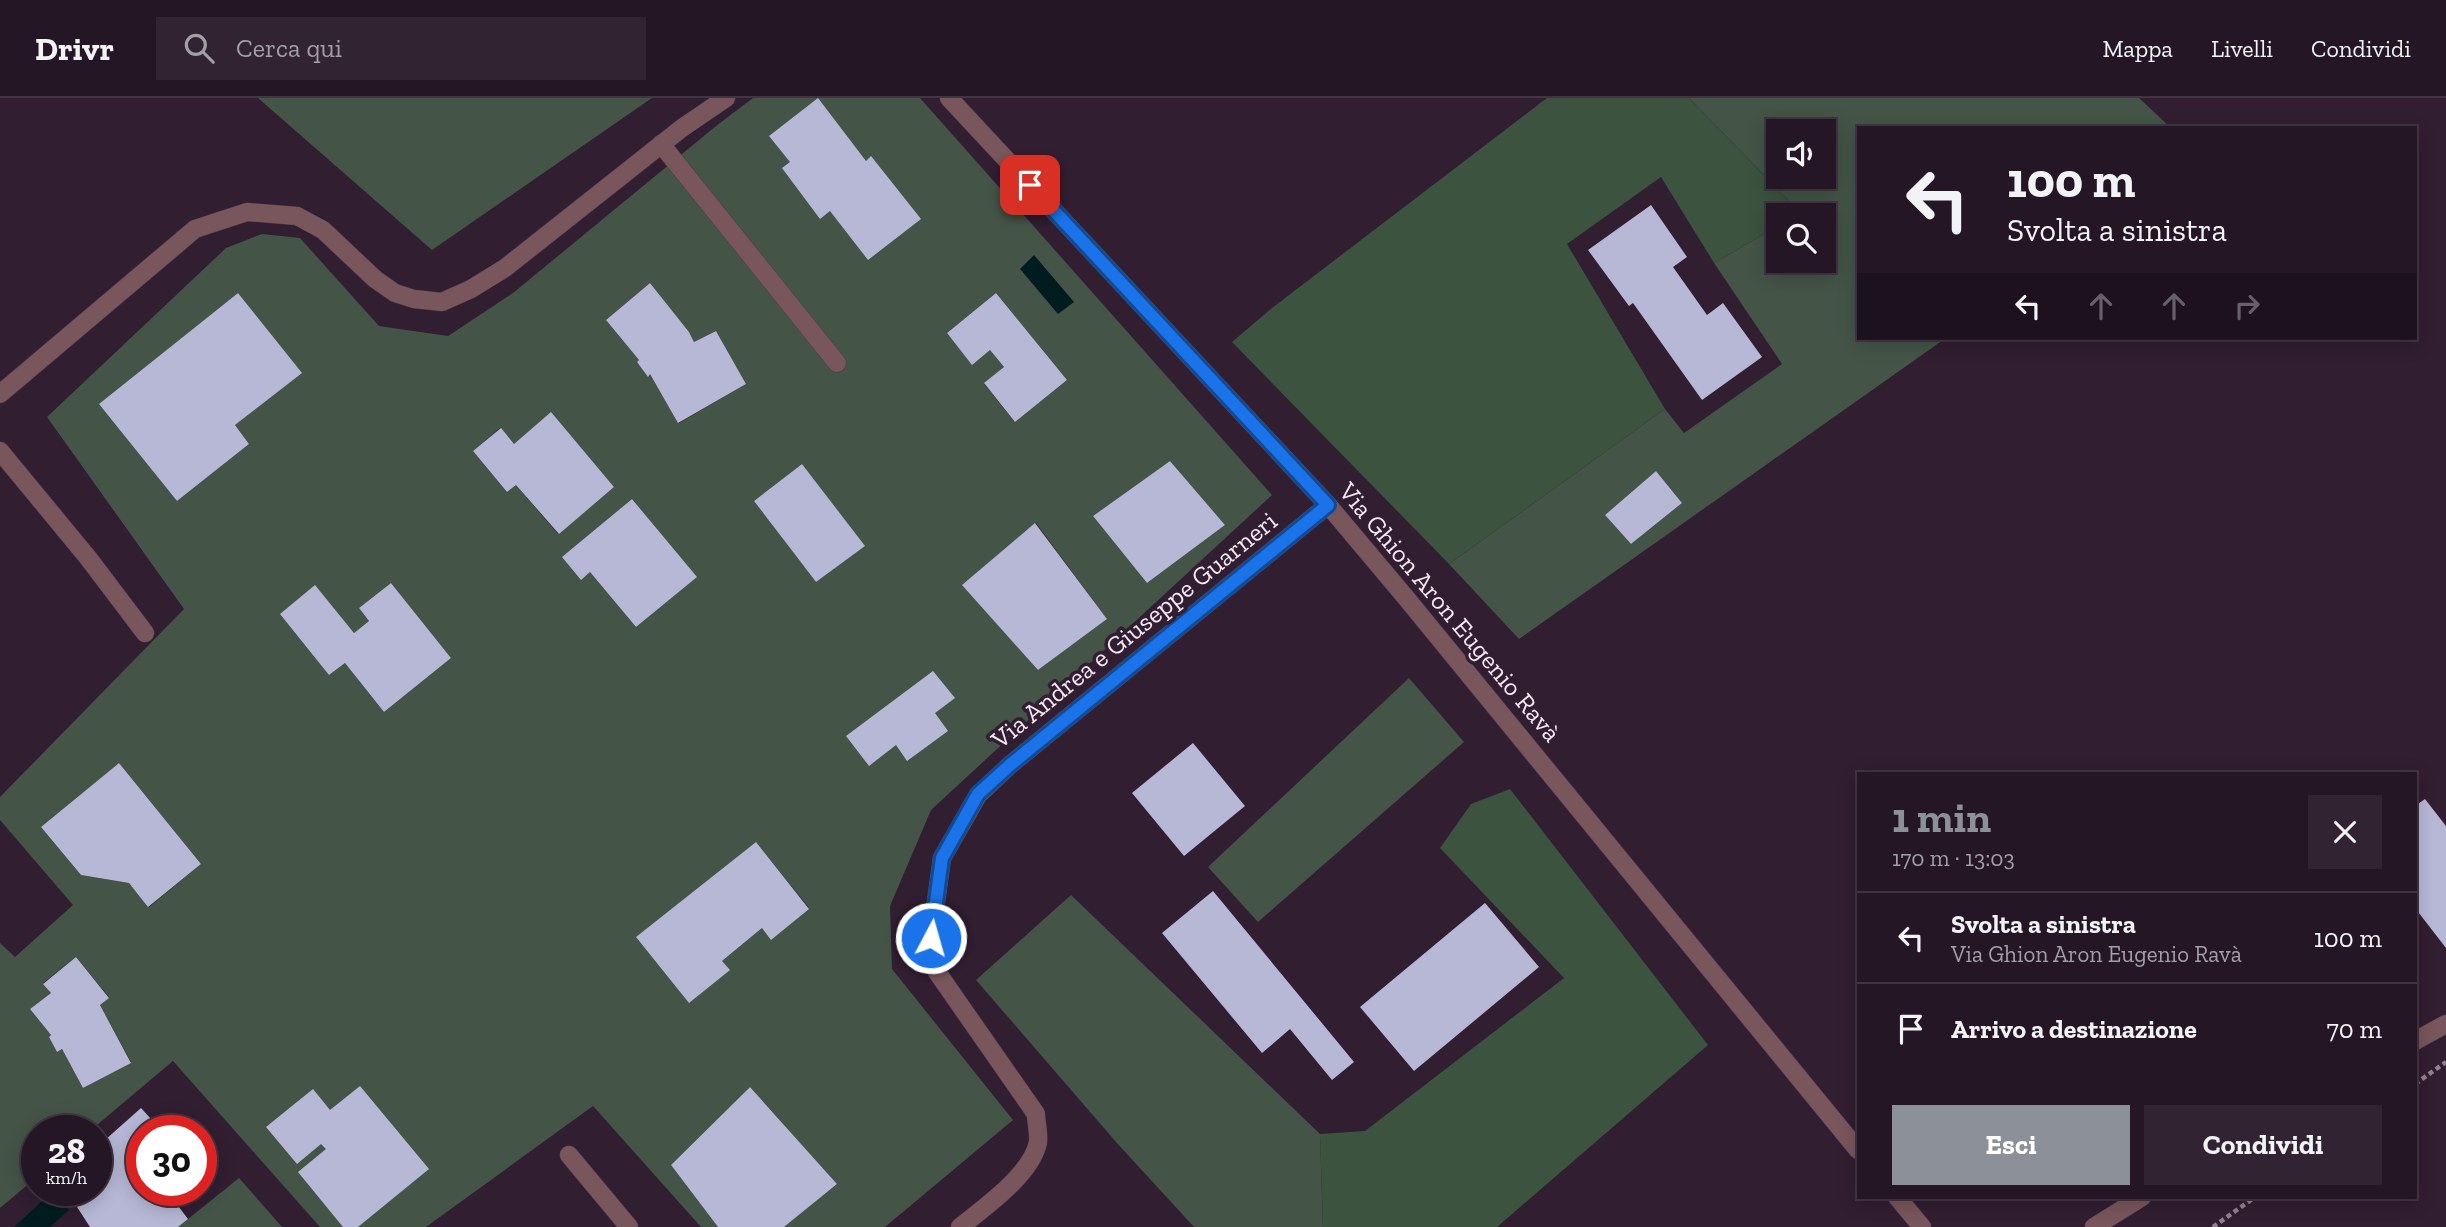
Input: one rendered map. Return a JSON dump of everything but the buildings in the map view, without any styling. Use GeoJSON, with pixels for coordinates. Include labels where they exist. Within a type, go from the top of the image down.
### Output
{"type":"FeatureCollection","features":[{"type":"Feature","properties":{"kind":"street"},"geometry":{"type":"LineString","coordinates":[[0,394],[195,229],[247,212],[297,216],[323,230],[375,279],[395,293],[414,299],[442,302],[471,289],[505,268],[661,144],[726,98]]}},
{"type":"Feature","properties":{"kind":"street","name":"Via Ghion Aron Eugenio Ravà"},"geometry":{"type":"LineString","coordinates":[[949,98],[1328,505],[1408,599],[1857,1149]]}},
{"type":"Feature","properties":{"kind":"street"},"geometry":{"type":"LineString","coordinates":[[661,144],[837,363]]}},
{"type":"Feature","properties":{"kind":"street"},"geometry":{"type":"LineString","coordinates":[[0,451],[89,559],[145,633]]}},
{"type":"Feature","properties":{"kind":"street","name":"Via Andrea e Giuseppe Guarneri"},"geometry":{"type":"LineString","coordinates":[[960,1227],[1022,1172],[1038,1142],[1036,1114],[937,972],[931,938],[942,858],[978,794],[1328,505]]}},
{"type":"Feature","properties":{"kind":"street"},"geometry":{"type":"LineString","coordinates":[[2417,1040],[2446,1024]]}},
{"type":"Feature","properties":{"kind":"street"},"geometry":{"type":"LineString","coordinates":[[569,1155],[629,1227]]}},
{"type":"Feature","properties":{"kind":"street"},"geometry":{"type":"LineString","coordinates":[[1899,1199],[1922,1227]]}},
{"type":"Feature","properties":{"kind":"street"},"geometry":{"type":"LineString","coordinates":[[2094,1227],[2139,1199]]}},
{"type":"Feature","properties":{"kind":"path"},"geometry":{"type":"LineString","coordinates":[[2417,1083],[2446,1062]]}},
{"type":"Feature","properties":{"kind":"path"},"geometry":{"type":"LineString","coordinates":[[2213,1227],[2252,1199]]}},
{"type":"Feature","properties":{"kind":"shaded area"},"geometry":{"type":"Polygon","coordinates":[[[258,98],[652,98],[432,250],[258,98]]]}},
{"type":"Feature","properties":{"kind":"shaded area"},"geometry":{"type":"Polygon","coordinates":[[[753,98],[920,98],[1272,495],[931,810],[890,906],[892,969],[1013,1120],[885,1227],[784,1227],[837,1184],[750,1087],[671,1165],[718,1227],[701,1227],[593,1106],[426,1227],[320,1227],[173,1061],[109,1115],[21,1115],[21,1190],[0,1208],[0,943],[15,957],[73,905],[0,820],[0,797],[184,609],[47,417],[226,248],[262,234],[300,238],[379,326],[448,336],[513,293],[753,98]],[[650,283],[606,320],[639,360],[637,362],[648,376],[650,374],[679,423],[746,384],[716,331],[694,342],[650,283]],[[238,293],[100,404],[177,501],[249,444],[235,425],[301,373],[238,293]],[[996,293],[947,333],[972,364],[990,350],[1004,367],[984,384],[1015,422],[1067,380],[996,293]],[[551,413],[514,444],[500,428],[473,451],[507,492],[516,485],[558,534],[614,487],[551,413]],[[1170,461],[1093,516],[1147,583],[1225,525],[1170,461]],[[802,464],[754,501],[816,582],[864,546],[802,464]],[[632,499],[563,557],[581,579],[590,572],[636,627],[696,577],[632,499]],[[1036,523],[963,585],[1038,670],[1107,619],[1036,523]],[[391,583],[359,608],[369,621],[354,633],[315,586],[329,675],[345,663],[384,712],[451,658],[391,583]],[[119,763],[41,827],[81,875],[129,883],[149,907],[201,864],[119,763]],[[756,842],[637,937],[722,961],[762,928],[771,939],[809,908],[756,842]],[[76,957],[43,983],[51,993],[30,1009],[51,1035],[49,1037],[57,1052],[62,1049],[83,1088],[131,1062],[100,1005],[109,997],[76,957]]]}},
{"type":"Feature","properties":{"kind":"shaded area"},"geometry":{"type":"Polygon","coordinates":[[[1547,98],[1689,98],[1766,177],[1766,189],[1778,189],[1791,203],[1766,203],[1766,233],[1714,263],[1661,177],[1567,244],[1665,409],[1449,564],[1232,342],[1272,308],[1547,98]]]}},
{"type":"Feature","properties":{"kind":"shaded area"},"geometry":{"type":"Polygon","coordinates":[[[1689,98],[2139,98],[2169,126],[1857,126],[1857,340],[1943,340],[1519,639],[1449,564],[1665,409],[1684,433],[1782,364],[1714,263],[1766,233],[1766,273],[1836,273],[1836,203],[1791,203],[1778,189],[1836,189],[1836,119],[1766,119],[1766,177],[1689,98]],[[1656,471],[1605,515],[1631,544],[1682,503],[1656,471]]]}},
{"type":"Feature","properties":{"kind":"shaded area"},"geometry":{"type":"Polygon","coordinates":[[[1034,255],[1074,302],[1058,314],[1020,269],[1034,255]]]}},
{"type":"Feature","properties":{"kind":"shaded area"},"geometry":{"type":"Polygon","coordinates":[[[1409,678],[1464,742],[1258,922],[1208,867],[1409,678]]]}},
{"type":"Feature","properties":{"kind":"shaded area"},"geometry":{"type":"Polygon","coordinates":[[[1510,789],[1708,1045],[1497,1227],[1323,1227],[1320,1134],[1365,1131],[1564,978],[1440,848],[1471,804],[1510,789]]]}},
{"type":"Feature","properties":{"kind":"shaded area"},"geometry":{"type":"Polygon","coordinates":[[[1071,895],[1320,1134],[1323,1227],[1194,1227],[1116,1142],[976,980],[1071,895]]]}},
{"type":"Feature","properties":{"kind":"shaded area"},"geometry":{"type":"Polygon","coordinates":[[[239,1178],[282,1227],[178,1227],[204,1206],[217,1206],[217,1196],[239,1178]]]}},
{"type":"Feature","properties":{"kind":"shaded area"},"geometry":{"type":"Polygon","coordinates":[[[37,1206],[66,1206],[69,1210],[50,1227],[14,1227],[37,1206]]]}},
{"type":"Feature","properties":{"kind":"route"},"geometry":{"type":"LineString","coordinates":[[931,938],[942,858],[978,794],[1328,505],[1030,185]]}}]}
